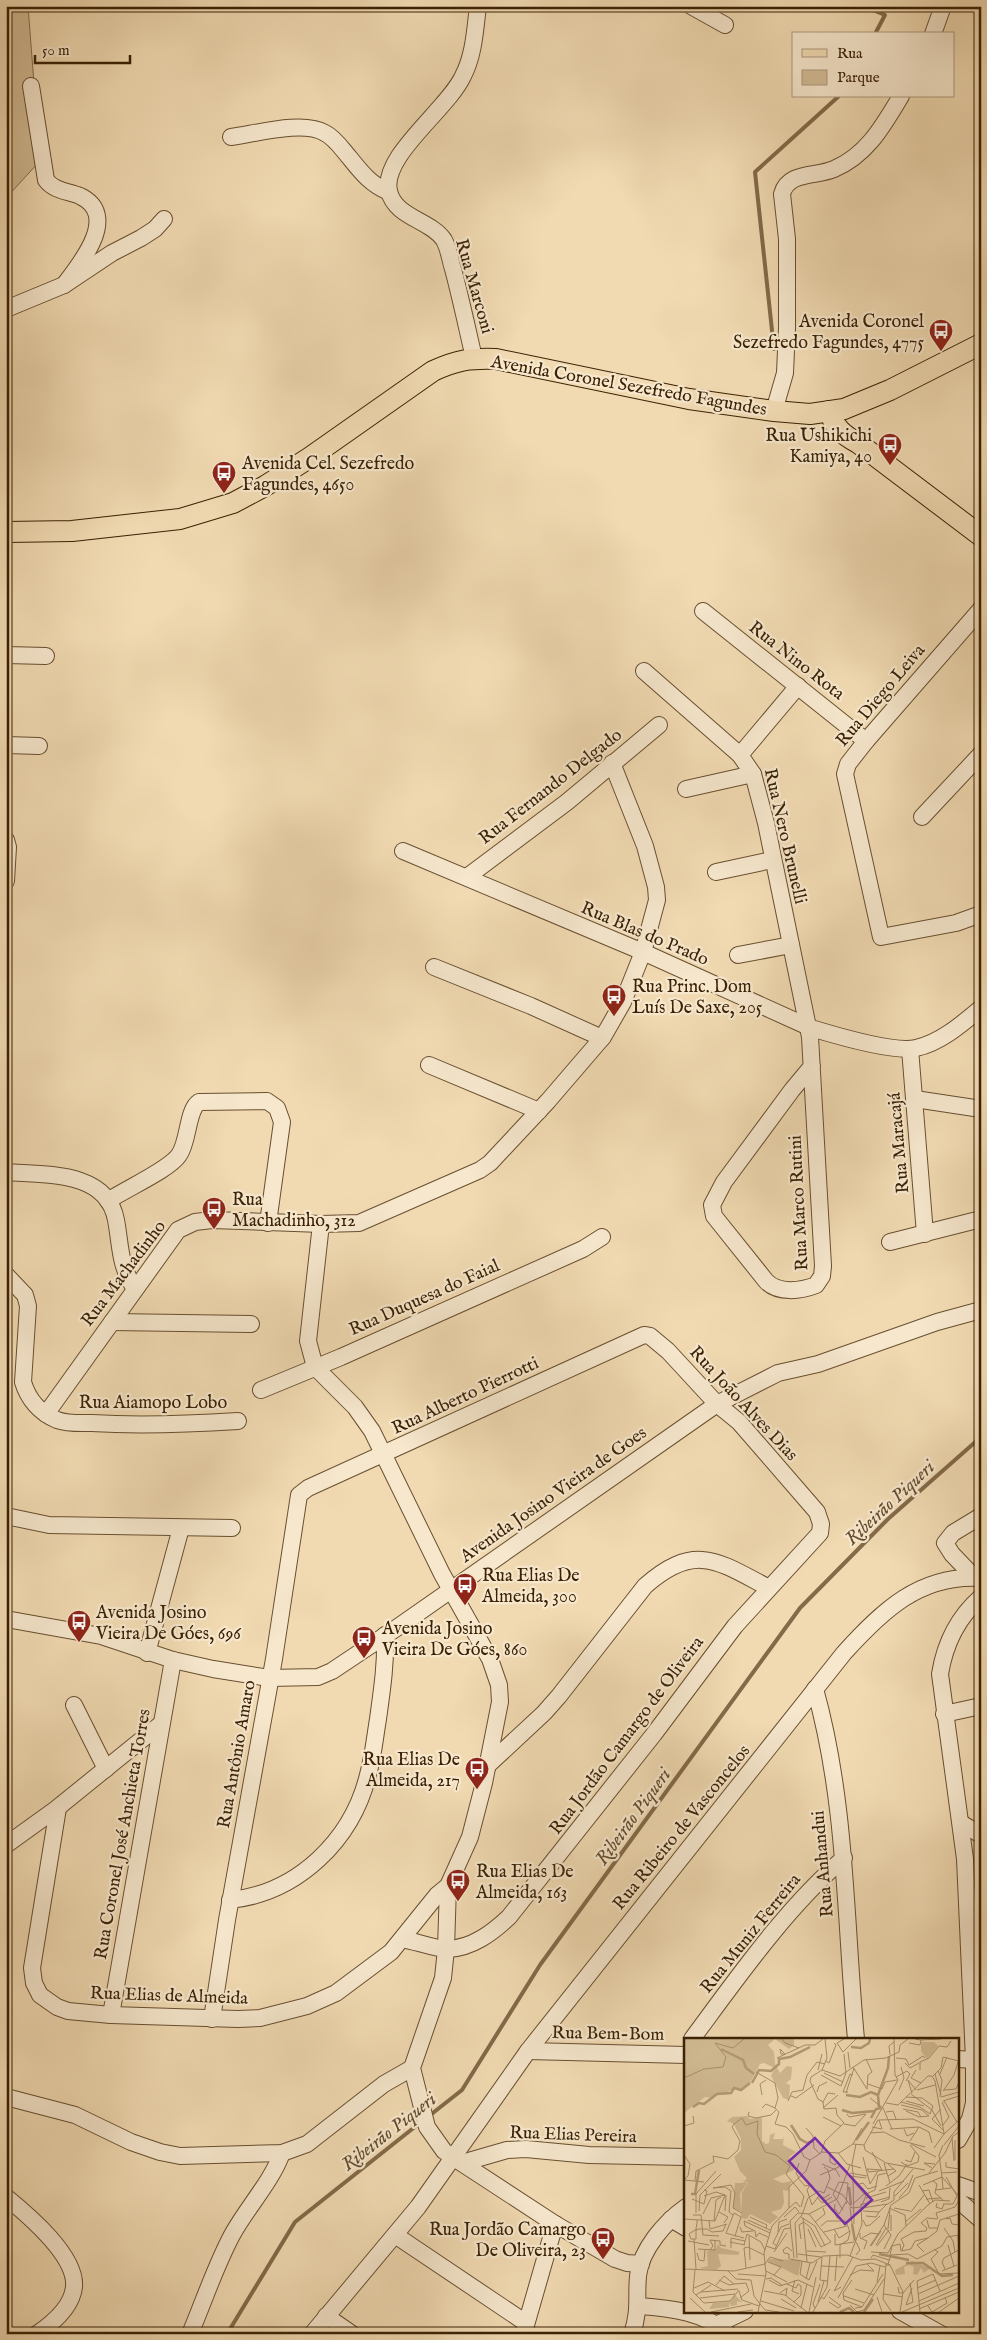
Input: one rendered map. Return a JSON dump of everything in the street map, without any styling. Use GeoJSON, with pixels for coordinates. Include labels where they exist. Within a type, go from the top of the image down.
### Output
{"type":"FeatureCollection","features":[{"type":"Feature","properties":{"kind":"main road","name":"Avenida Coronel Sezefredo Fagundes"},"geometry":{"type":"LineString","coordinates":[[6,532],[72,531],[180,519],[233,503],[265,486],[309,458],[434,371],[453,362],[474,358],[496,359],[689,399],[784,412],[837,410],[890,390],[981,344]]}},
{"type":"Feature","properties":{"kind":"main road"},"geometry":{"type":"LineString","coordinates":[[837,410],[850,432],[850,439]]}},
{"type":"Feature","properties":{"kind":"main road"},"geometry":{"type":"LineString","coordinates":[[784,412],[850,439],[981,536]]}},
{"type":"Feature","properties":{"kind":"street"},"geometry":{"type":"LineString","coordinates":[[230,137],[298,127],[314,128],[325,132],[335,141],[372,183],[389,192],[390,176],[404,147],[442,108],[463,76],[469,63],[478,6]]}},
{"type":"Feature","properties":{"kind":"street"},"geometry":{"type":"LineString","coordinates":[[691,6],[726,25]]}},
{"type":"Feature","properties":{"kind":"street"},"geometry":{"type":"LineString","coordinates":[[934,32],[944,6]]}},
{"type":"Feature","properties":{"kind":"street"},"geometry":{"type":"LineString","coordinates":[[31,86],[46,180],[56,188],[84,198],[96,210],[98,217],[89,248],[82,263],[64,285]]}},
{"type":"Feature","properties":{"kind":"street"},"geometry":{"type":"LineString","coordinates":[[784,412],[787,328],[787,239],[783,188],[790,181],[831,170],[860,154],[877,134],[900,98]]}},
{"type":"Feature","properties":{"kind":"street","name":"Rua Marconi"},"geometry":{"type":"LineString","coordinates":[[389,192],[405,213],[444,239],[458,288],[474,358]]}},
{"type":"Feature","properties":{"kind":"street"},"geometry":{"type":"LineString","coordinates":[[6,309],[64,285],[112,253],[148,234],[164,219]]}},
{"type":"Feature","properties":{"kind":"street","name":"Rua Diego Leiva"},"geometry":{"type":"LineString","coordinates":[[981,609],[866,741],[848,764],[845,774],[881,936],[956,922],[981,914]]}},
{"type":"Feature","properties":{"kind":"street","name":"Rua Nino Rota"},"geometry":{"type":"LineString","coordinates":[[703,611],[866,741]]}},
{"type":"Feature","properties":{"kind":"street"},"geometry":{"type":"LineString","coordinates":[[6,655],[46,656]]}},
{"type":"Feature","properties":{"kind":"street","name":"Rua Nero Brunelli"},"geometry":{"type":"LineString","coordinates":[[644,671],[740,755],[753,774],[791,945],[806,1025]]}},
{"type":"Feature","properties":{"kind":"street"},"geometry":{"type":"LineString","coordinates":[[740,755],[798,686]]}},
{"type":"Feature","properties":{"kind":"street","name":"Rua Fernando Delgado"},"geometry":{"type":"LineString","coordinates":[[466,877],[567,802],[659,725]]}},
{"type":"Feature","properties":{"kind":"street"},"geometry":{"type":"LineString","coordinates":[[6,745],[39,746]]}},
{"type":"Feature","properties":{"kind":"street"},"geometry":{"type":"LineString","coordinates":[[922,817],[981,754]]}},
{"type":"Feature","properties":{"kind":"street","name":"Rua Machadinho"},"geometry":{"type":"LineString","coordinates":[[46,1414],[170,1239],[182,1227],[195,1222],[212,1220],[268,1223],[359,1223],[490,1164],[539,1111],[602,1038],[624,1002],[643,952],[657,900],[656,887],[645,846],[612,763]]}},
{"type":"Feature","properties":{"kind":"street"},"geometry":{"type":"LineString","coordinates":[[686,789],[753,774]]}},
{"type":"Feature","properties":{"kind":"street"},"geometry":{"type":"LineString","coordinates":[[6,840],[8,847],[6,881]]}},
{"type":"Feature","properties":{"kind":"street","name":"Rua Blas do Prado"},"geometry":{"type":"LineString","coordinates":[[403,851],[466,877],[491,890],[643,952],[806,1025],[851,1040],[910,1049],[925,1046],[947,1034],[981,1008]]}},
{"type":"Feature","properties":{"kind":"street"},"geometry":{"type":"LineString","coordinates":[[716,872],[772,860]]}},
{"type":"Feature","properties":{"kind":"street"},"geometry":{"type":"LineString","coordinates":[[738,956],[791,945]]}},
{"type":"Feature","properties":{"kind":"street"},"geometry":{"type":"LineString","coordinates":[[434,967],[531,1006],[602,1038]]}},
{"type":"Feature","properties":{"kind":"street","name":"Rua Marco Rutini"},"geometry":{"type":"LineString","coordinates":[[806,1025],[810,1038],[812,1066],[822,1276],[819,1283],[811,1287],[782,1290],[774,1288],[766,1281],[714,1216],[712,1204],[724,1182],[812,1066]]}},
{"type":"Feature","properties":{"kind":"street","name":"Rua Maracajá"},"geometry":{"type":"LineString","coordinates":[[910,1049],[925,1234]]}},
{"type":"Feature","properties":{"kind":"street"},"geometry":{"type":"LineString","coordinates":[[429,1065],[539,1111]]}},
{"type":"Feature","properties":{"kind":"street"},"geometry":{"type":"LineString","coordinates":[[915,1099],[981,1109]]}},
{"type":"Feature","properties":{"kind":"street"},"geometry":{"type":"LineString","coordinates":[[108,1201],[175,1160],[186,1142],[193,1108],[200,1102],[267,1101],[277,1108],[282,1122],[268,1223]]}},
{"type":"Feature","properties":{"kind":"street"},"geometry":{"type":"LineString","coordinates":[[6,1172],[71,1177],[90,1185],[108,1201],[114,1210],[120,1259],[135,1289]]}},
{"type":"Feature","properties":{"kind":"street"},"geometry":{"type":"LineString","coordinates":[[890,1242],[981,1220]]}},
{"type":"Feature","properties":{"kind":"street"},"geometry":{"type":"LineString","coordinates":[[315,1367],[308,1341],[321,1224]]}},
{"type":"Feature","properties":{"kind":"street","name":"Rua Duquesa do Faial"},"geometry":{"type":"LineString","coordinates":[[261,1390],[583,1248],[602,1237]]}},
{"type":"Feature","properties":{"kind":"street","name":"Rua Aiamopo Lobo"},"geometry":{"type":"LineString","coordinates":[[6,1275],[26,1295],[28,1306],[23,1382],[25,1391],[31,1400],[46,1414],[59,1421],[118,1425],[238,1421]]}},
{"type":"Feature","properties":{"kind":"street","name":"Avenida Josino Vieira de Goes"},"geometry":{"type":"LineString","coordinates":[[6,1619],[101,1636],[173,1660],[269,1678],[318,1677],[332,1670],[451,1590],[717,1404],[778,1373],[818,1364],[937,1322],[981,1310]]}},
{"type":"Feature","properties":{"kind":"street"},"geometry":{"type":"LineString","coordinates":[[112,1322],[250,1324]]}},
{"type":"Feature","properties":{"kind":"street","name":"Rua Alberto Pierrotti"},"geometry":{"type":"LineString","coordinates":[[299,1495],[308,1488],[644,1335],[650,1336]]}},
{"type":"Feature","properties":{"kind":"street","name":"Rua João Alves Dias"},"geometry":{"type":"LineString","coordinates":[[650,1336],[668,1351],[717,1404],[750,1434],[817,1512],[822,1524]]}},
{"type":"Feature","properties":{"kind":"street","name":"Rua Elias de Almeida"},"geometry":{"type":"LineString","coordinates":[[58,1808],[32,1961],[34,1983],[40,1994],[57,2007],[68,2011],[111,2015],[212,2019],[260,2018],[307,2006],[336,1993],[391,1952],[433,1900],[448,1886],[470,1837],[500,1702],[499,1685],[490,1659],[451,1590],[365,1419],[315,1367]]}},
{"type":"Feature","properties":{"kind":"street","name":"Rua Antônio Amaro"},"geometry":{"type":"LineString","coordinates":[[212,2019],[230,1900],[269,1678],[274,1659],[299,1495]]}},
{"type":"Feature","properties":{"kind":"street"},"geometry":{"type":"LineString","coordinates":[[6,1516],[49,1525],[232,1528]]}},
{"type":"Feature","properties":{"kind":"street"},"geometry":{"type":"LineString","coordinates":[[977,1578],[952,1554],[945,1543],[953,1533],[981,1516]]}},
{"type":"Feature","properties":{"kind":"street","name":"Rua Jordão Camargo de Oliveira"},"geometry":{"type":"LineString","coordinates":[[402,1939],[446,1949],[465,1946],[483,1938],[496,1929],[522,1902],[654,1734],[735,1626],[820,1532],[822,1524]]}},
{"type":"Feature","properties":{"kind":"street"},"geometry":{"type":"LineString","coordinates":[[147,1652],[181,1528]]}},
{"type":"Feature","properties":{"kind":"street"},"geometry":{"type":"LineString","coordinates":[[487,1766],[544,1713],[645,1586],[663,1571],[685,1562],[705,1559],[716,1561],[769,1588]]}},
{"type":"Feature","properties":{"kind":"street","name":"Rua Ribeiro de Vasconcelos"},"geometry":{"type":"LineString","coordinates":[[458,2161],[490,2103],[528,2051],[859,1636],[894,1603],[919,1590],[938,1584],[977,1578]]}},
{"type":"Feature","properties":{"kind":"street"},"geometry":{"type":"LineString","coordinates":[[960,2136],[977,2104],[966,2059],[961,1823],[944,1714],[940,1674],[944,1655],[958,1622],[981,1597]]}},
{"type":"Feature","properties":{"kind":"street"},"geometry":{"type":"LineString","coordinates":[[230,1900],[249,1898],[290,1882],[316,1863],[346,1827],[358,1804],[368,1775],[386,1665],[385,1635]]}},
{"type":"Feature","properties":{"kind":"street","name":"Rua Coronel José Anchieta Torres"},"geometry":{"type":"LineString","coordinates":[[111,2015],[173,1660]]}},
{"type":"Feature","properties":{"kind":"street","name":"Rua Anhandui"},"geometry":{"type":"LineString","coordinates":[[815,1689],[825,1724],[844,1858],[856,2038]]}},
{"type":"Feature","properties":{"kind":"street"},"geometry":{"type":"LineString","coordinates":[[74,1705],[106,1769]]}},
{"type":"Feature","properties":{"kind":"street"},"geometry":{"type":"LineString","coordinates":[[944,1714],[981,1706]]}},
{"type":"Feature","properties":{"kind":"street"},"geometry":{"type":"LineString","coordinates":[[6,1845],[58,1808],[161,1724]]}},
{"type":"Feature","properties":{"kind":"street"},"geometry":{"type":"LineString","coordinates":[[961,1823],[981,1835]]}},
{"type":"Feature","properties":{"kind":"street","name":"Rua Muniz Ferreira"},"geometry":{"type":"LineString","coordinates":[[693,2038],[753,1959],[814,1885],[844,1858]]}},
{"type":"Feature","properties":{"kind":"street"},"geometry":{"type":"LineString","coordinates":[[448,1886],[443,1978],[414,2075],[427,2127],[440,2146],[458,2161],[555,2224],[615,2259],[627,2263],[641,2264]]}},
{"type":"Feature","properties":{"kind":"street","name":"Rua Bem-Bom"},"geometry":{"type":"LineString","coordinates":[[528,2051],[684,2053]]}},
{"type":"Feature","properties":{"kind":"street"},"geometry":{"type":"LineString","coordinates":[[6,2097],[75,2115],[131,2142],[160,2152],[180,2156],[282,2153],[307,2144],[384,2084],[414,2075]]}},
{"type":"Feature","properties":{"kind":"street","name":"Rua Elias Pereira"},"geometry":{"type":"LineString","coordinates":[[458,2161],[507,2150],[526,2149],[589,2155],[684,2157]]}},
{"type":"Feature","properties":{"kind":"street"},"geometry":{"type":"LineString","coordinates":[[190,2334],[212,2275],[232,2234],[267,2185],[282,2153]]}},
{"type":"Feature","properties":{"kind":"street"},"geometry":{"type":"LineString","coordinates":[[312,2334],[458,2161]]}},
{"type":"Feature","properties":{"kind":"street"},"geometry":{"type":"LineString","coordinates":[[960,2186],[981,2193]]}},
{"type":"Feature","properties":{"kind":"street"},"geometry":{"type":"LineString","coordinates":[[6,2197],[56,2245],[72,2274],[74,2286],[72,2296],[58,2317],[37,2334]]}},
{"type":"Feature","properties":{"kind":"street"},"geometry":{"type":"LineString","coordinates":[[960,2202],[981,2220]]}},
{"type":"Feature","properties":{"kind":"street"},"geometry":{"type":"LineString","coordinates":[[632,2334],[639,2306],[638,2284],[641,2264],[654,2240],[671,2219],[684,2208]]}},
{"type":"Feature","properties":{"kind":"street"},"geometry":{"type":"LineString","coordinates":[[671,2219],[684,2227]]}},
{"type":"Feature","properties":{"kind":"street"},"geometry":{"type":"LineString","coordinates":[[395,2236],[525,2328],[555,2224]]}},
{"type":"Feature","properties":{"kind":"street"},"geometry":{"type":"LineString","coordinates":[[639,2306],[664,2308],[696,2315],[723,2329],[744,2312]]}},
{"type":"Feature","properties":{"kind":"street"},"geometry":{"type":"LineString","coordinates":[[902,2312],[941,2334]]}},
{"type":"Feature","properties":{"kind":"street"},"geometry":{"type":"LineString","coordinates":[[326,2316],[352,2334]]}},
{"type":"Feature","properties":{"kind":"green space"},"geometry":{"type":"Polygon","coordinates":[[[6,6],[28,6],[40,161],[6,198],[6,6]]]}},
{"type":"Feature","properties":{"kind":"waterway"},"geometry":{"type":"LineString","coordinates":[[863,6],[885,15],[876,32]]}},
{"type":"Feature","properties":{"kind":"waterway"},"geometry":{"type":"LineString","coordinates":[[774,349],[755,172],[837,98]]}},
{"type":"Feature","properties":{"kind":"waterway","name":"Ribeirão Piqueri"},"geometry":{"type":"LineString","coordinates":[[429,2116],[462,2090],[540,1965],[800,1608],[888,1519],[981,1437]]}},
{"type":"Feature","properties":{"kind":"waterway","name":"Ribeirão Piqueri"},"geometry":{"type":"LineString","coordinates":[[227,2334],[295,2222],[421,2122]]}},
{"type":"Feature","properties":{"kind":"place","name":"Avenida Coronel Sezefredo Fagundes, 4775"},"geometry":{"type":"Point","coordinates":[941,352]}},
{"type":"Feature","properties":{"kind":"place","name":"Rua Ushikichi Kamiya, 40"},"geometry":{"type":"Point","coordinates":[890,466]}},
{"type":"Feature","properties":{"kind":"place","name":"Avenida Cel. Sezefredo Fagundes, 4650"},"geometry":{"type":"Point","coordinates":[224,494]}},
{"type":"Feature","properties":{"kind":"place","name":"Rua Princ. Dom Luís De Saxe, 205"},"geometry":{"type":"Point","coordinates":[614,1017]}},
{"type":"Feature","properties":{"kind":"place","name":"Rua Machadinho, 312"},"geometry":{"type":"Point","coordinates":[214,1230]}},
{"type":"Feature","properties":{"kind":"place","name":"Rua Elias De Almeida, 300"},"geometry":{"type":"Point","coordinates":[465,1606]}},
{"type":"Feature","properties":{"kind":"place","name":"Avenida Josino Vieira De Góes, 696"},"geometry":{"type":"Point","coordinates":[79,1643]}},
{"type":"Feature","properties":{"kind":"place","name":"Avenida Josino Vieira De Góes, 860"},"geometry":{"type":"Point","coordinates":[364,1659]}},
{"type":"Feature","properties":{"kind":"place","name":"Rua Elias De Almeida, 217"},"geometry":{"type":"Point","coordinates":[477,1790]}},
{"type":"Feature","properties":{"kind":"place","name":"Rua Elias De Almeida, 163"},"geometry":{"type":"Point","coordinates":[458,1902]}},
{"type":"Feature","properties":{"kind":"place","name":"Rua Jordão Camargo De Oliveira, 23"},"geometry":{"type":"Point","coordinates":[603,2260]}}]}
